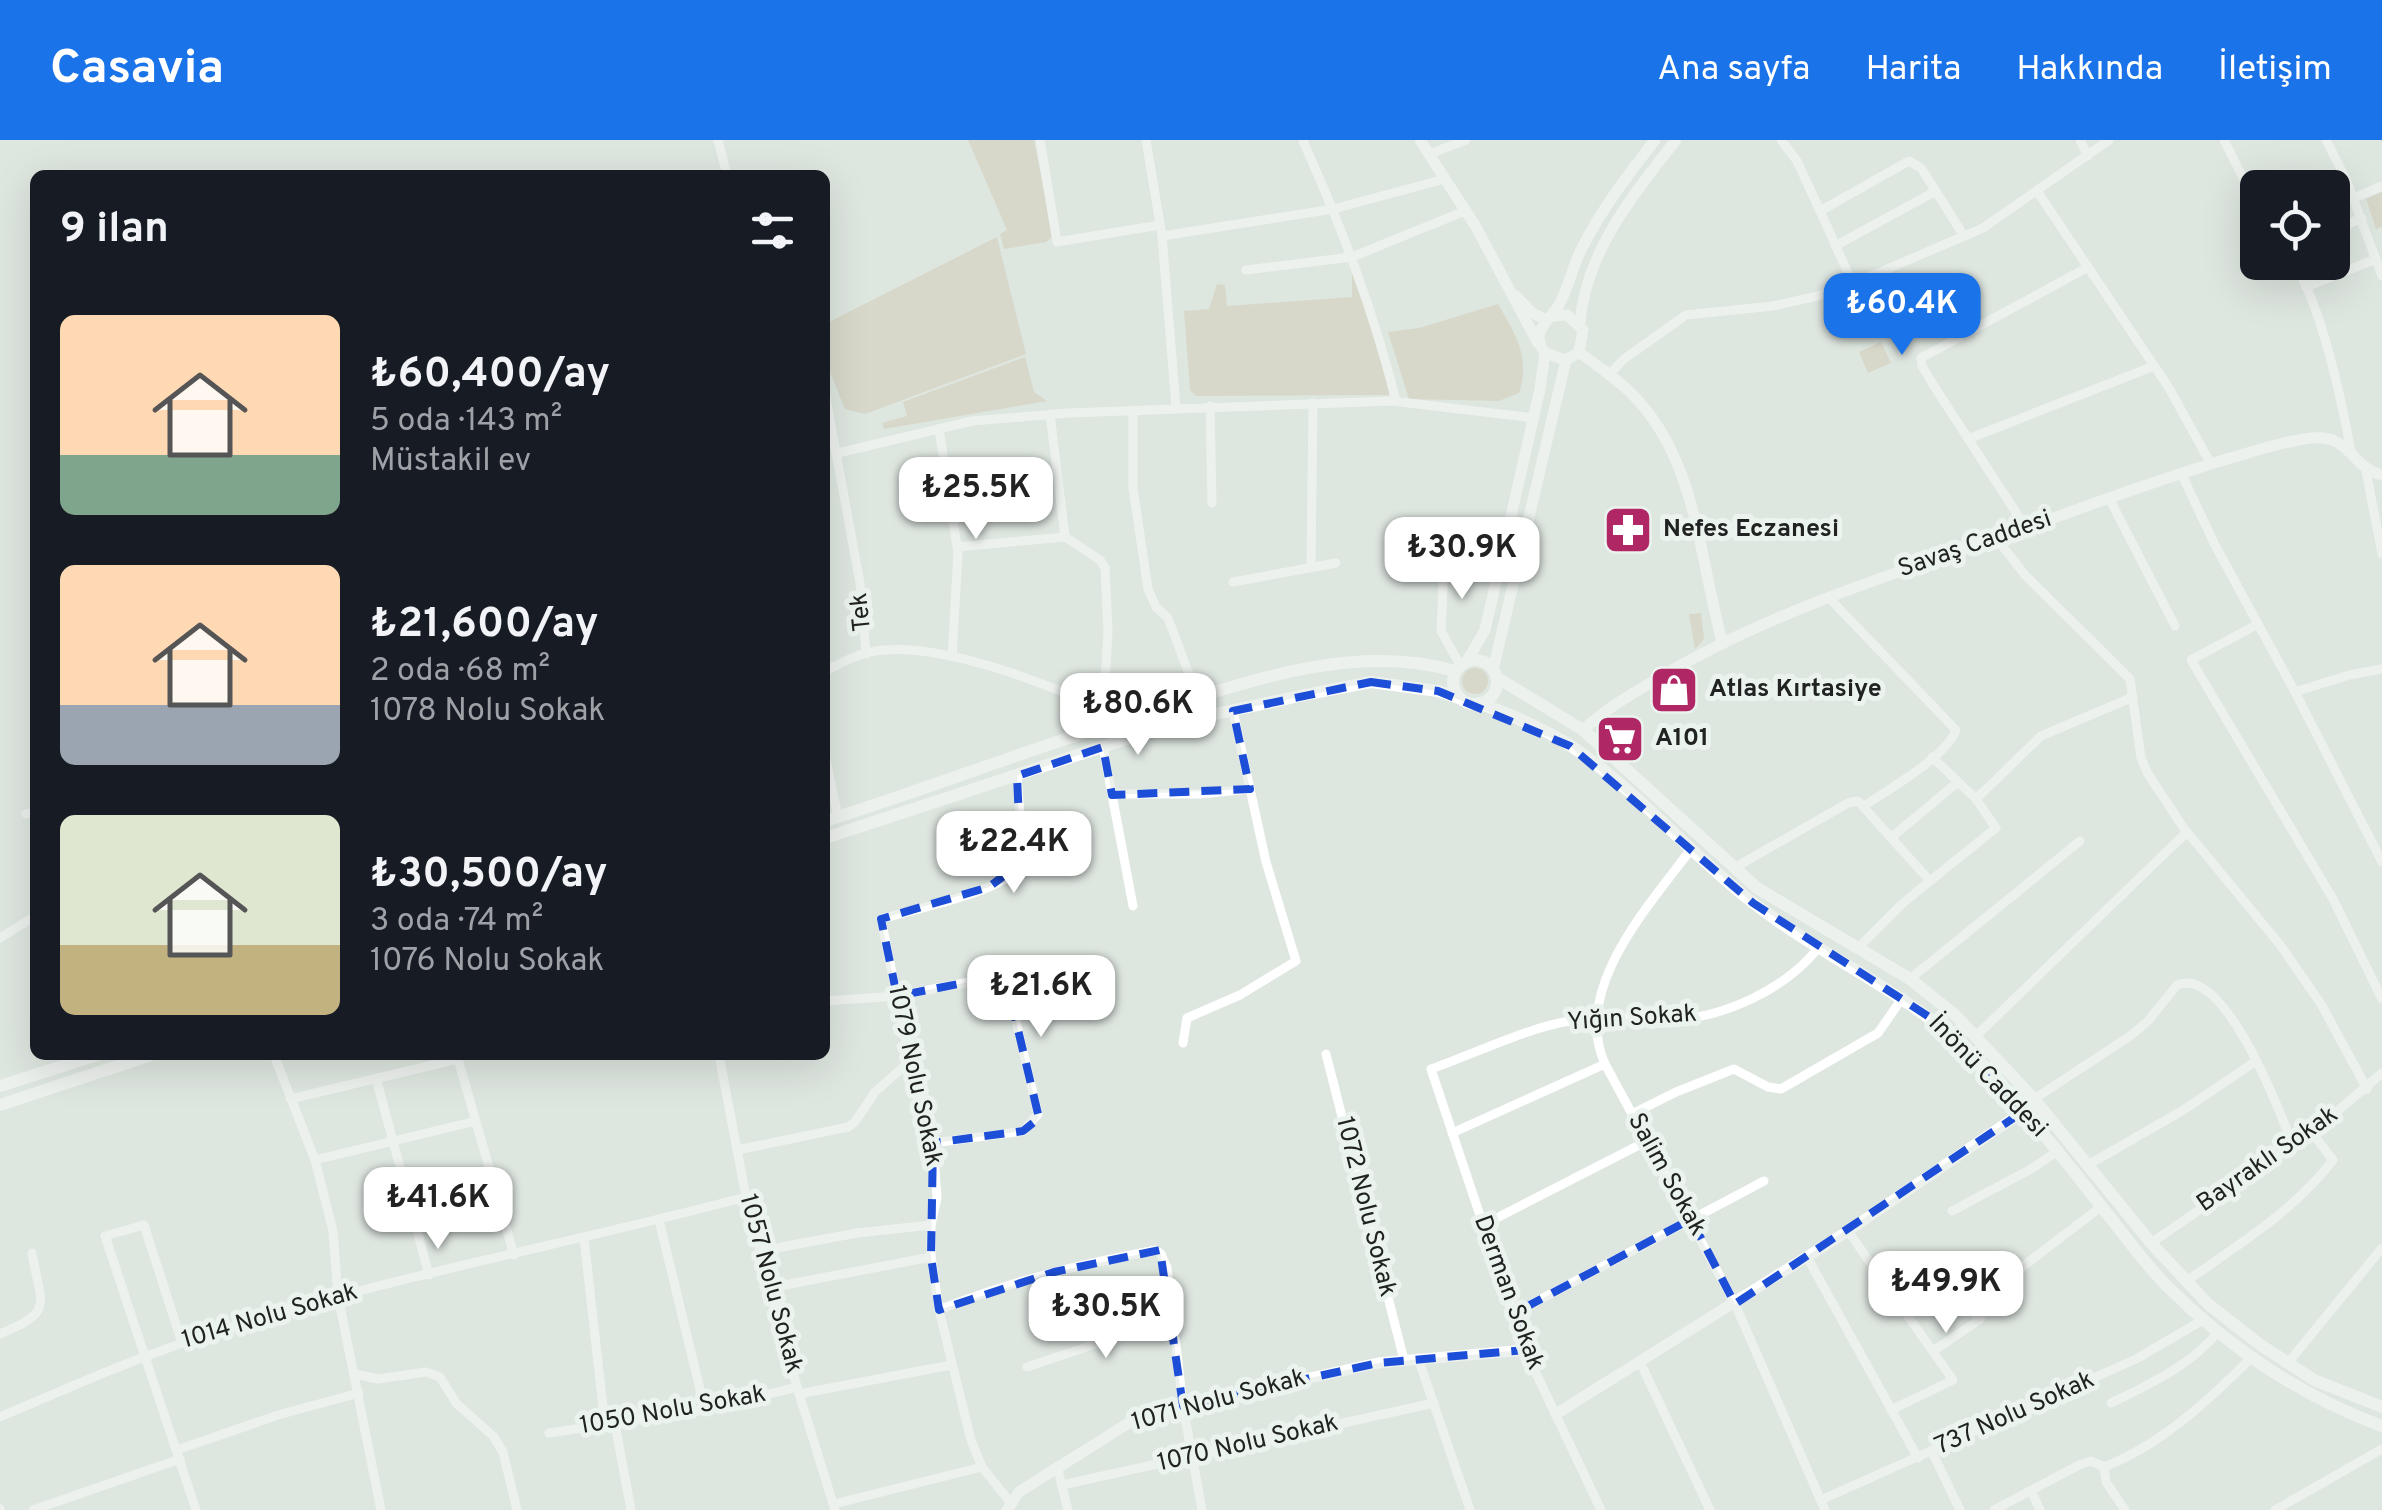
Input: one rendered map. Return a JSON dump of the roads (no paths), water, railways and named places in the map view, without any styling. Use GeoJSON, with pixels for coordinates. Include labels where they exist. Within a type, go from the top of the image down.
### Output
{"type":"FeatureCollection","features":[{"type":"Feature","properties":{"kind":"main road"},"geometry":{"type":"LineString","coordinates":[[830,836],[1178,722],[1371,682],[1479,703],[1495,690],[1494,673],[1481,661],[1461,666],[1372,660],[1299,670],[1127,720],[832,819]]}},
{"type":"Feature","properties":{"kind":"main road"},"geometry":{"type":"LineString","coordinates":[[1460,698],[1453,686],[1461,666]]}},
{"type":"Feature","properties":{"kind":"main road","name":"İnönü Caddesi"},"geometry":{"type":"LineString","coordinates":[[1494,673],[1583,730],[1734,868],[1780,902],[1910,979],[1976,1036],[2034,1099],[2185,1282],[2233,1324],[2314,1380],[2382,1407]]}},
{"type":"Feature","properties":{"kind":"main road","name":"İnönü Caddesi"},"geometry":{"type":"LineString","coordinates":[[1479,703],[1512,715],[1570,746],[1753,903],[1904,997],[1958,1040],[2058,1151],[2158,1277],[2204,1320],[2252,1357],[2322,1400],[2382,1426]]}},
{"type":"Feature","properties":{"kind":"main road"},"geometry":{"type":"LineString","coordinates":[[0,1086],[81,1060]]}},
{"type":"Feature","properties":{"kind":"main road"},"geometry":{"type":"LineString","coordinates":[[0,1104],[136,1060]]}},
{"type":"Feature","properties":{"kind":"street"},"geometry":{"type":"LineString","coordinates":[[718,140],[727,170]]}},
{"type":"Feature","properties":{"kind":"street"},"geometry":{"type":"LineString","coordinates":[[1040,140],[1056,242],[1160,225]]}},
{"type":"Feature","properties":{"kind":"street"},"geometry":{"type":"LineString","coordinates":[[1146,140],[1162,236],[1176,408]]}},
{"type":"Feature","properties":{"kind":"street"},"geometry":{"type":"LineString","coordinates":[[1420,140],[1543,350],[1551,358],[1566,360],[1579,352],[1584,338],[1581,303],[1601,248],[1624,209],[1676,140]]}},
{"type":"Feature","properties":{"kind":"street"},"geometry":{"type":"LineString","coordinates":[[1429,154],[1466,140]]}},
{"type":"Feature","properties":{"kind":"street"},"geometry":{"type":"LineString","coordinates":[[1445,543],[1441,631],[1461,666],[1485,630],[1534,418],[1543,350],[1539,332],[1562,300],[1580,253],[1608,200],[1655,140]]}},
{"type":"Feature","properties":{"kind":"street"},"geometry":{"type":"LineString","coordinates":[[1781,140],[1797,162],[1853,284]]}},
{"type":"Feature","properties":{"kind":"street"},"geometry":{"type":"LineString","coordinates":[[2080,140],[2088,156]]}},
{"type":"Feature","properties":{"kind":"street"},"geometry":{"type":"LineString","coordinates":[[1609,374],[1686,314],[1773,306],[1844,290],[1983,228],[2109,140]]}},
{"type":"Feature","properties":{"kind":"street"},"geometry":{"type":"LineString","coordinates":[[2224,140],[2240,172]]}},
{"type":"Feature","properties":{"kind":"street"},"geometry":{"type":"LineString","coordinates":[[2326,140],[2341,170]]}},
{"type":"Feature","properties":{"kind":"street"},"geometry":{"type":"LineString","coordinates":[[1303,141],[1378,326],[1396,402]]}},
{"type":"Feature","properties":{"kind":"street"},"geometry":{"type":"LineString","coordinates":[[1820,211],[1909,161],[1921,168],[1964,236]]}},
{"type":"Feature","properties":{"kind":"street"},"geometry":{"type":"LineString","coordinates":[[1162,236],[1333,208],[1445,179]]}},
{"type":"Feature","properties":{"kind":"street"},"geometry":{"type":"LineString","coordinates":[[2354,198],[2382,186]]}},
{"type":"Feature","properties":{"kind":"street"},"geometry":{"type":"LineString","coordinates":[[2350,188],[2382,276]]}},
{"type":"Feature","properties":{"kind":"street"},"geometry":{"type":"LineString","coordinates":[[1835,246],[1936,191]]}},
{"type":"Feature","properties":{"kind":"street"},"geometry":{"type":"LineString","coordinates":[[2037,192],[2154,366],[2211,464]]}},
{"type":"Feature","properties":{"kind":"street"},"geometry":{"type":"LineString","coordinates":[[1246,270],[1352,258],[1465,211]]}},
{"type":"Feature","properties":{"kind":"street"},"geometry":{"type":"LineString","coordinates":[[2350,224],[2362,218]]}},
{"type":"Feature","properties":{"kind":"street"},"geometry":{"type":"LineString","coordinates":[[2370,242],[2382,238]]}},
{"type":"Feature","properties":{"kind":"street"},"geometry":{"type":"LineString","coordinates":[[2306,287],[2376,259]]}},
{"type":"Feature","properties":{"kind":"street"},"geometry":{"type":"LineString","coordinates":[[2026,528],[1922,366],[1921,358],[2088,267]]}},
{"type":"Feature","properties":{"kind":"street"},"geometry":{"type":"LineString","coordinates":[[2302,280],[2344,409],[2351,452],[2366,471],[2382,554]]}},
{"type":"Feature","properties":{"kind":"street"},"geometry":{"type":"LineString","coordinates":[[1510,290],[1531,312],[1549,318],[1568,315],[1580,324]]}},
{"type":"Feature","properties":{"kind":"street"},"geometry":{"type":"LineString","coordinates":[[1579,352],[1634,396],[1679,466],[1695,517],[1722,641]]}},
{"type":"Feature","properties":{"kind":"street"},"geometry":{"type":"LineString","coordinates":[[1494,673],[1566,360]]}},
{"type":"Feature","properties":{"kind":"street"},"geometry":{"type":"LineString","coordinates":[[1968,440],[2154,366]]}},
{"type":"Feature","properties":{"kind":"street"},"geometry":{"type":"LineString","coordinates":[[838,454],[972,421],[1050,414],[1396,402],[1534,418]]}},
{"type":"Feature","properties":{"kind":"street"},"geometry":{"type":"LineString","coordinates":[[1311,568],[1313,403]]}},
{"type":"Feature","properties":{"kind":"street"},"geometry":{"type":"LineString","coordinates":[[1210,406],[1212,503]]}},
{"type":"Feature","properties":{"kind":"street"},"geometry":{"type":"LineString","coordinates":[[1132,410],[1133,488],[1148,590],[1156,608],[1168,618],[1198,698]]}},
{"type":"Feature","properties":{"kind":"street"},"geometry":{"type":"LineString","coordinates":[[1050,414],[1065,536]]}},
{"type":"Feature","properties":{"kind":"street","name":"Tek"},"geometry":{"type":"LineString","coordinates":[[830,416],[860,583],[866,654]]}},
{"type":"Feature","properties":{"kind":"street"},"geometry":{"type":"LineString","coordinates":[[939,429],[957,547],[952,657]]}},
{"type":"Feature","properties":{"kind":"street","name":"Savaş Caddesi"},"geometry":{"type":"LineString","coordinates":[[1583,730],[1606,708],[1722,641],[1828,597],[2211,464],[2311,438],[2330,439],[2351,452]]}},
{"type":"Feature","properties":{"kind":"street"},"geometry":{"type":"LineString","coordinates":[[2366,471],[2382,475]]}},
{"type":"Feature","properties":{"kind":"street"},"geometry":{"type":"LineString","coordinates":[[2181,474],[2382,862]]}},
{"type":"Feature","properties":{"kind":"street"},"geometry":{"type":"LineString","coordinates":[[2109,498],[2175,626]]}},
{"type":"Feature","properties":{"kind":"street"},"geometry":{"type":"LineString","coordinates":[[957,547],[1065,536],[1105,568],[1105,682],[1094,704]]}},
{"type":"Feature","properties":{"kind":"street"},"geometry":{"type":"LineString","coordinates":[[1996,538],[2025,575],[2130,678],[2141,758],[2148,774],[2187,832],[2281,946],[2321,1004],[2367,1088]]}},
{"type":"Feature","properties":{"kind":"street"},"geometry":{"type":"LineString","coordinates":[[1233,582],[1336,564]]}},
{"type":"Feature","properties":{"kind":"street"},"geometry":{"type":"LineString","coordinates":[[1828,597],[1956,730],[1932,757],[1864,806]]}},
{"type":"Feature","properties":{"kind":"street"},"geometry":{"type":"LineString","coordinates":[[2258,624],[2190,660],[2332,899],[2382,999]]}},
{"type":"Feature","properties":{"kind":"street"},"geometry":{"type":"LineString","coordinates":[[830,669],[866,654],[904,649],[952,657],[1094,704],[1127,720]]}},
{"type":"Feature","properties":{"kind":"street"},"geometry":{"type":"LineString","coordinates":[[2296,692],[2382,669]]}},
{"type":"Feature","properties":{"kind":"street"},"geometry":{"type":"LineString","coordinates":[[1976,798],[2041,736],[2134,696]]}},
{"type":"Feature","properties":{"kind":"street"},"geometry":{"type":"LineString","coordinates":[[1183,1043],[1187,1018],[1240,995],[1296,962],[1266,862],[1233,710]]}},
{"type":"Feature","properties":{"kind":"street"},"geometry":{"type":"LineString","coordinates":[[1103,747],[1133,906]]}},
{"type":"Feature","properties":{"kind":"street"},"geometry":{"type":"LineString","coordinates":[[1858,948],[1903,903],[1996,828],[1976,798],[1932,757]]}},
{"type":"Feature","properties":{"kind":"street","name":"1079 Nolu Sokak"},"geometry":{"type":"LineString","coordinates":[[982,1468],[951,1365],[940,1310],[931,1256],[931,1225],[937,1198],[933,1143],[910,1061],[881,919],[989,886],[1015,872],[1023,853],[1017,776]]}},
{"type":"Feature","properties":{"kind":"street"},"geometry":{"type":"LineString","coordinates":[[1892,836],[1958,782]]}},
{"type":"Feature","properties":{"kind":"street"},"geometry":{"type":"LineString","coordinates":[[1112,794],[1200,794],[1250,789]]}},
{"type":"Feature","properties":{"kind":"street"},"geometry":{"type":"LineString","coordinates":[[1734,868],[1848,802],[1858,801],[1930,881]]}},
{"type":"Feature","properties":{"kind":"street"},"geometry":{"type":"LineString","coordinates":[[1976,1036],[2187,832]]}},
{"type":"Feature","properties":{"kind":"street"},"geometry":{"type":"LineString","coordinates":[[1910,979],[2080,841]]}},
{"type":"Feature","properties":{"kind":"street","name":"Salim Sokak"},"geometry":{"type":"LineString","coordinates":[[1692,849],[1609,965],[1598,1041],[1605,1064],[1736,1304],[1823,1505]]}},
{"type":"Feature","properties":{"kind":"street"},"geometry":{"type":"LineString","coordinates":[[0,938],[30,919]]}},
{"type":"Feature","properties":{"kind":"street","name":"Yığın Sokak"},"geometry":{"type":"LineString","coordinates":[[1431,1069],[1560,1022],[1704,1016],[1753,998],[1798,972],[1819,947]]}},
{"type":"Feature","properties":{"kind":"street"},"geometry":{"type":"LineString","coordinates":[[830,1000],[897,996],[1005,975],[1038,1114],[1023,1131],[933,1143]]}},
{"type":"Feature","properties":{"kind":"street"},"geometry":{"type":"LineString","coordinates":[[2034,1099],[2130,1036],[2184,982],[2206,990],[2233,1017],[2293,1145]]}},
{"type":"Feature","properties":{"kind":"street"},"geometry":{"type":"LineString","coordinates":[[1632,1114],[1734,1069],[1768,1087],[1781,1089],[1878,1033],[1904,997]]}},
{"type":"Feature","properties":{"kind":"street","name":"1072 Nolu Sokak"},"geometry":{"type":"LineString","coordinates":[[1326,1054],[1404,1360]]}},
{"type":"Feature","properties":{"kind":"street"},"geometry":{"type":"LineString","coordinates":[[276,1060],[315,1160],[332,1231],[338,1296],[381,1510]]}},
{"type":"Feature","properties":{"kind":"street"},"geometry":{"type":"LineString","coordinates":[[290,1099],[454,1060]]}},
{"type":"Feature","properties":{"kind":"street"},"geometry":{"type":"LineString","coordinates":[[458,1060],[514,1255]]}},
{"type":"Feature","properties":{"kind":"street","name":"1057 Nolu Sokak"},"geometry":{"type":"LineString","coordinates":[[721,1060],[746,1197],[769,1288],[835,1507]]}},
{"type":"Feature","properties":{"kind":"street"},"geometry":{"type":"LineString","coordinates":[[737,1150],[848,1127],[856,1122],[875,1092],[910,1061]]}},
{"type":"Feature","properties":{"kind":"street"},"geometry":{"type":"LineString","coordinates":[[2088,1165],[2256,1061]]}},
{"type":"Feature","properties":{"kind":"street"},"geometry":{"type":"LineString","coordinates":[[1452,1133],[1605,1064]]}},
{"type":"Feature","properties":{"kind":"street","name":"Derman Sokak"},"geometry":{"type":"LineString","coordinates":[[1431,1069],[1525,1350],[1601,1510]]}},
{"type":"Feature","properties":{"kind":"street","name":"Bayraklı Sokak"},"geometry":{"type":"LineString","coordinates":[[2151,1243],[2312,1132],[2382,1073]]}},
{"type":"Feature","properties":{"kind":"street"},"geometry":{"type":"LineString","coordinates":[[376,1078],[429,1274]]}},
{"type":"Feature","properties":{"kind":"street"},"geometry":{"type":"LineString","coordinates":[[1556,1414],[1736,1304],[2024,1111]]}},
{"type":"Feature","properties":{"kind":"street"},"geometry":{"type":"LineString","coordinates":[[315,1160],[476,1122]]}},
{"type":"Feature","properties":{"kind":"street"},"geometry":{"type":"LineString","coordinates":[[2185,1282],[2261,1228],[2321,1176],[2333,1160],[2312,1132]]}},
{"type":"Feature","properties":{"kind":"street"},"geometry":{"type":"LineString","coordinates":[[1483,1225],[1647,1140]]}},
{"type":"Feature","properties":{"kind":"street"},"geometry":{"type":"LineString","coordinates":[[1952,1211],[2058,1151]]}},
{"type":"Feature","properties":{"kind":"street"},"geometry":{"type":"LineString","coordinates":[[1513,1314],[1764,1181]]}},
{"type":"Feature","properties":{"kind":"street","name":"1014 Nolu Sokak"},"geometry":{"type":"LineString","coordinates":[[0,1417],[80,1380],[145,1356],[338,1296],[746,1197]]}},
{"type":"Feature","properties":{"kind":"street"},"geometry":{"type":"LineString","coordinates":[[1933,1351],[1979,1320],[1996,1286],[2102,1206]]}},
{"type":"Feature","properties":{"kind":"street"},"geometry":{"type":"LineString","coordinates":[[659,1220],[705,1410]]}},
{"type":"Feature","properties":{"kind":"street"},"geometry":{"type":"LineString","coordinates":[[182,1343],[144,1225],[106,1236],[196,1510]]}},
{"type":"Feature","properties":{"kind":"street"},"geometry":{"type":"LineString","coordinates":[[760,1251],[857,1232],[931,1225]]}},
{"type":"Feature","properties":{"kind":"street"},"geometry":{"type":"LineString","coordinates":[[1848,1231],[1953,1380],[1891,1410]]}},
{"type":"Feature","properties":{"kind":"street"},"geometry":{"type":"LineString","coordinates":[[584,1238],[610,1425],[631,1510]]}},
{"type":"Feature","properties":{"kind":"street"},"geometry":{"type":"LineString","coordinates":[[2288,1363],[2382,1248]]}},
{"type":"Feature","properties":{"kind":"street"},"geometry":{"type":"LineString","coordinates":[[940,1310],[988,1290],[1038,1276],[1156,1250],[1162,1254],[1167,1268],[1182,1406],[1202,1510]]}},
{"type":"Feature","properties":{"kind":"street"},"geometry":{"type":"LineString","coordinates":[[0,1334],[30,1322],[38,1314],[40,1298],[32,1252]]}},
{"type":"Feature","properties":{"kind":"street"},"geometry":{"type":"LineString","coordinates":[[769,1288],[931,1256]]}},
{"type":"Feature","properties":{"kind":"street"},"geometry":{"type":"LineString","coordinates":[[1807,1258],[1918,1458]]}},
{"type":"Feature","properties":{"kind":"street"},"geometry":{"type":"LineString","coordinates":[[1949,1276],[1979,1320]]}},
{"type":"Feature","properties":{"kind":"street"},"geometry":{"type":"LineString","coordinates":[[1027,1367],[1172,1318]]}},
{"type":"Feature","properties":{"kind":"street","name":"737 Nolu Sokak"},"geometry":{"type":"LineString","coordinates":[[1823,1505],[2136,1358],[2204,1320]]}},
{"type":"Feature","properties":{"kind":"street"},"geometry":{"type":"LineString","coordinates":[[2112,1403],[2186,1363],[2218,1332]]}},
{"type":"Feature","properties":{"kind":"street","name":"1071 Nolu Sokak"},"geometry":{"type":"LineString","coordinates":[[982,1468],[1008,1506],[1057,1466],[1135,1419],[1332,1370],[1418,1358],[1525,1350]]}},
{"type":"Feature","properties":{"kind":"street"},"geometry":{"type":"LineString","coordinates":[[1994,1510],[2091,1461],[2104,1467],[2131,1456],[2187,1416],[2252,1357]]}},
{"type":"Feature","properties":{"kind":"street"},"geometry":{"type":"LineString","coordinates":[[1418,1358],[1470,1510]]}},
{"type":"Feature","properties":{"kind":"street"},"geometry":{"type":"LineString","coordinates":[[1640,1362],[1710,1510]]}},
{"type":"Feature","properties":{"kind":"street","name":"1050 Nolu Sokak"},"geometry":{"type":"LineString","coordinates":[[549,1433],[705,1410],[951,1365]]}},
{"type":"Feature","properties":{"kind":"street"},"geometry":{"type":"LineString","coordinates":[[355,1374],[378,1379],[426,1372],[440,1377],[456,1403],[493,1436],[503,1452],[517,1510]]}},
{"type":"Feature","properties":{"kind":"street"},"geometry":{"type":"LineString","coordinates":[[33,1510],[278,1415],[359,1393]]}},
{"type":"Feature","properties":{"kind":"street","name":"1070 Nolu Sokak"},"geometry":{"type":"LineString","coordinates":[[1062,1486],[1434,1403]]}},
{"type":"Feature","properties":{"kind":"street"},"geometry":{"type":"LineString","coordinates":[[2275,1510],[2382,1449]]}},
{"type":"Feature","properties":{"kind":"street"},"geometry":{"type":"LineString","coordinates":[[1932,1452],[1960,1510]]}},
{"type":"Feature","properties":{"kind":"street"},"geometry":{"type":"LineString","coordinates":[[1057,1466],[1068,1510]]}},
{"type":"Feature","properties":{"kind":"street"},"geometry":{"type":"LineString","coordinates":[[2104,1467],[2106,1482],[2125,1510]]}},
{"type":"Feature","properties":{"kind":"street"},"geometry":{"type":"LineString","coordinates":[[835,1507],[982,1468]]}},
{"type":"Feature","properties":{"kind":"street"},"geometry":{"type":"LineString","coordinates":[[2032,1493],[2040,1510]]}},
{"type":"Feature","properties":{"kind":"place","name":"Nefes Eczanesi"},"geometry":{"type":"Point","coordinates":[1628,530]}},
{"type":"Feature","properties":{"kind":"place","name":"Atlas Kırtasiye"},"geometry":{"type":"Point","coordinates":[1674,690]}},
{"type":"Feature","properties":{"kind":"place","name":"A101"},"geometry":{"type":"Point","coordinates":[1620,739]}}]}
